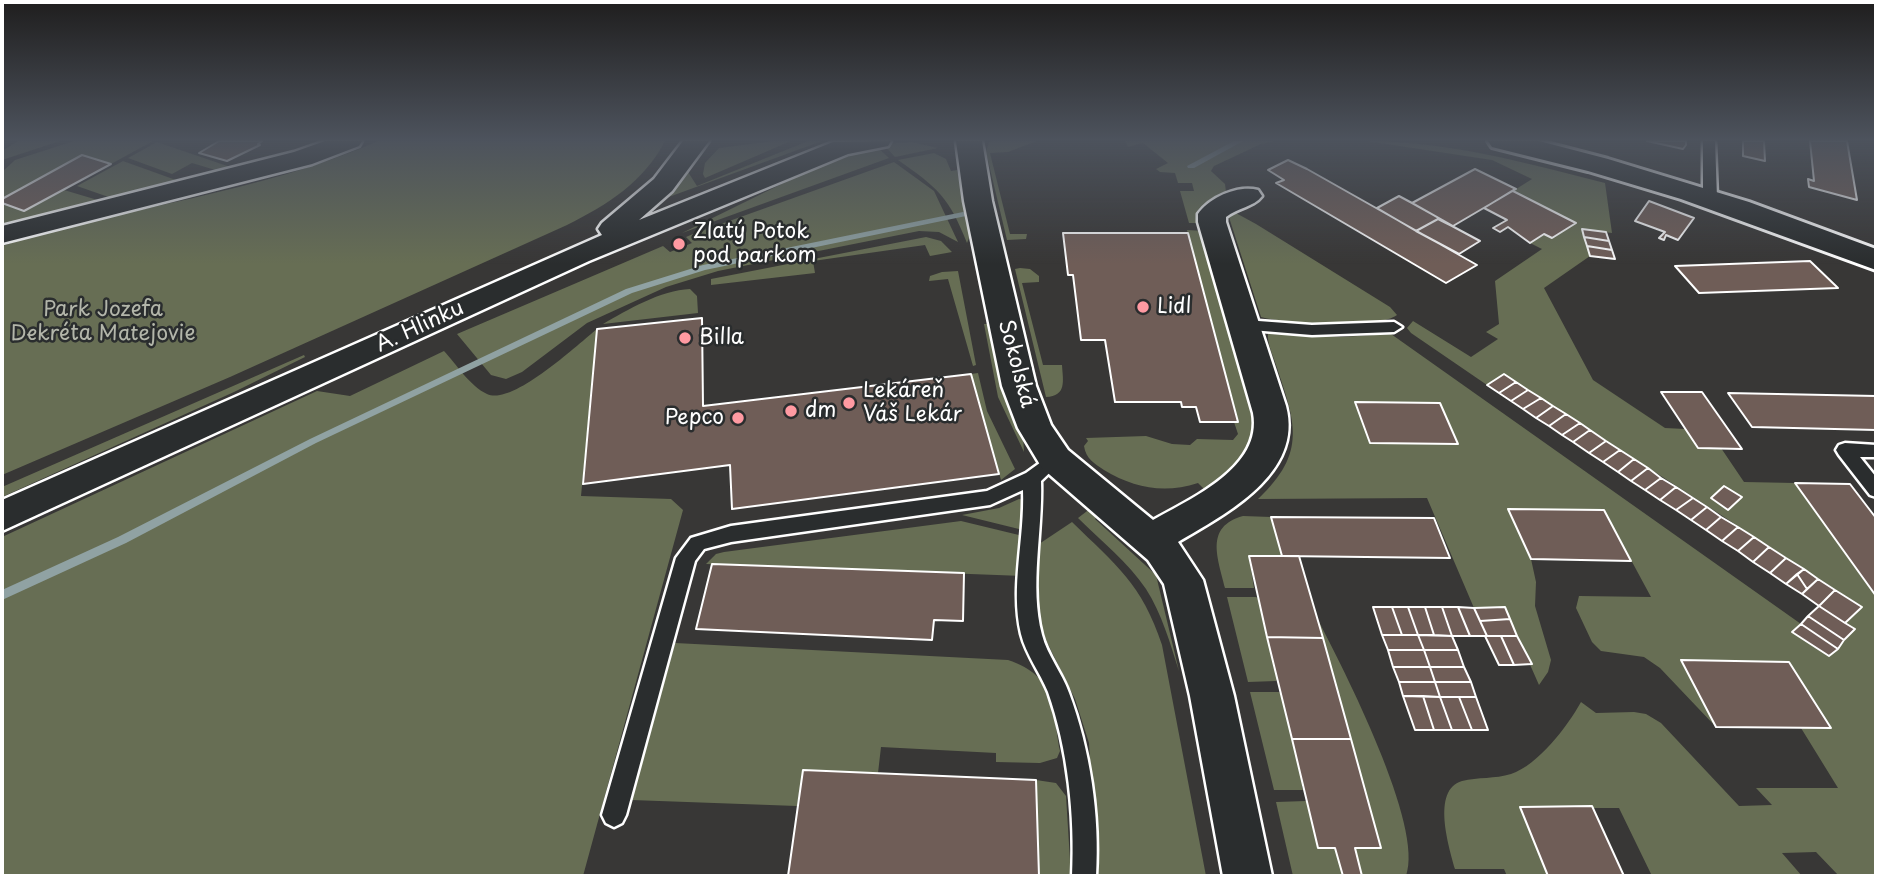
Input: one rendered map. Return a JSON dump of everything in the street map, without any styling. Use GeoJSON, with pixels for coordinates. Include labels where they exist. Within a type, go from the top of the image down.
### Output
{"type":"FeatureCollection","features":[{"type":"Feature","properties":{"kind":"street"},"geometry":{"type":"LineString","coordinates":[[2,235],[208,182]]}},
{"type":"Feature","properties":{"kind":"street"},"geometry":{"type":"LineString","coordinates":[[579,255],[631,215],[665,182]]}},
{"type":"Feature","properties":{"kind":"street","name":"A. Hlinku"},"geometry":{"type":"LineString","coordinates":[[2,516],[579,255],[754,182]]}},
{"type":"Feature","properties":{"kind":"street","name":"Sokolská"},"geometry":{"type":"LineString","coordinates":[[976,182],[1019,386],[1035,428],[1044,468],[1151,539],[1179,571],[1188,592],[1248,876]]}},
{"type":"Feature","properties":{"kind":"street"},"geometry":{"type":"LineString","coordinates":[[1657,182],[1710,198],[1876,260]]}},
{"type":"Feature","properties":{"kind":"street"},"geometry":{"type":"LineString","coordinates":[[1151,539],[1237,486],[1266,448],[1272,433],[1270,415],[1212,214],[1222,206],[1248,195]]}},
{"type":"Feature","properties":{"kind":"lane"},"geometry":{"type":"LineString","coordinates":[[1710,182],[1710,198]]}},
{"type":"Feature","properties":{"kind":"lane"},"geometry":{"type":"LineString","coordinates":[[1245,325],[1322,330],[1394,327]]}},
{"type":"Feature","properties":{"kind":"lane"},"geometry":{"type":"LineString","coordinates":[[1876,451],[1845,450],[1876,490]]}},
{"type":"Feature","properties":{"kind":"lane"},"geometry":{"type":"LineString","coordinates":[[614,815],[687,558],[698,543],[731,534],[989,498],[1044,468]]}},
{"type":"Feature","properties":{"kind":"lane"},"geometry":{"type":"LineString","coordinates":[[1044,468],[1034,508],[1029,613],[1036,649],[1057,688],[1072,741],[1082,826],[1084,876]]}},
{"type":"Feature","properties":{"kind":"green space"},"geometry":{"type":"Polygon","coordinates":[[[2,182],[33,182],[2,199],[2,182]]]}},
{"type":"Feature","properties":{"kind":"green space"},"geometry":{"type":"Polygon","coordinates":[[[84,182],[187,184],[120,201],[77,186],[84,182]]]}},
{"type":"Feature","properties":{"kind":"green space","name":"Park Jozefa Dekréta Matejovie"},"geometry":{"type":"Polygon","coordinates":[[[257,182],[633,182],[610,200],[567,225],[230,377],[2,475],[2,246],[96,220],[257,182]]]}},
{"type":"Feature","properties":{"kind":"green space"},"geometry":{"type":"Polygon","coordinates":[[[678,182],[694,182],[697,186],[710,182],[666,198],[665,195],[678,182]]]}},
{"type":"Feature","properties":{"kind":"green space"},"geometry":{"type":"Polygon","coordinates":[[[786,182],[823,182],[682,233],[786,182]]]}},
{"type":"Feature","properties":{"kind":"green space"},"geometry":{"type":"Polygon","coordinates":[[[838,182],[922,182],[934,191],[958,242],[939,232],[919,231],[718,271],[666,287],[587,323],[522,372],[506,379],[491,375],[457,334],[663,246],[670,252],[692,243],[686,237],[838,182]]]}},
{"type":"Feature","properties":{"kind":"green space"},"geometry":{"type":"Polygon","coordinates":[[[928,182],[960,182],[971,233],[967,243],[948,204],[928,182]]]}},
{"type":"Feature","properties":{"kind":"green space"},"geometry":{"type":"Polygon","coordinates":[[[993,182],[997,182],[1010,234],[1027,234],[1026,239],[1007,240],[993,182]]]}},
{"type":"Feature","properties":{"kind":"green space"},"geometry":{"type":"Polygon","coordinates":[[[1223,182],[1226,192],[1204,207],[1202,223],[1189,223],[1180,191],[1194,191],[1192,183],[1178,183],[1223,182]]]}},
{"type":"Feature","properties":{"kind":"green space"},"geometry":{"type":"Polygon","coordinates":[[[1527,182],[1605,183],[1612,233],[1582,229],[1590,256],[1544,288],[1593,380],[1665,428],[1685,429],[1698,448],[1721,448],[1744,482],[1795,483],[1876,596],[1876,876],[1839,876],[1816,852],[1782,853],[1802,876],[1652,876],[1619,808],[1520,808],[1548,876],[1507,876],[1504,869],[1455,869],[1445,820],[1447,795],[1453,786],[1462,781],[1505,776],[1521,769],[1551,744],[1581,702],[1596,713],[1634,712],[1646,714],[1661,723],[1739,806],[1772,805],[1756,788],[1838,788],[1801,728],[1830,727],[1789,662],[1682,660],[1716,727],[1660,668],[1644,657],[1601,651],[1592,642],[1576,608],[1579,596],[1651,597],[1604,510],[1508,509],[1531,559],[1536,582],[1535,606],[1551,660],[1548,672],[1539,685],[1505,608],[1474,608],[1427,498],[1258,499],[1285,466],[1293,436],[1288,403],[1269,345],[1268,334],[1341,337],[1391,334],[1801,624],[1793,632],[1828,656],[1838,649],[1854,629],[1845,623],[1861,606],[1504,374],[1487,385],[1407,328],[1413,321],[1471,357],[1498,339],[1486,332],[1499,324],[1495,281],[1542,249],[1530,243],[1544,234],[1552,238],[1575,223],[1513,191],[1527,182]]]}},
{"type":"Feature","properties":{"kind":"green space"},"geometry":{"type":"Polygon","coordinates":[[[64,190],[111,204],[2,230],[2,203],[24,211],[64,190]]]}},
{"type":"Feature","properties":{"kind":"green space"},"geometry":{"type":"Polygon","coordinates":[[[1227,211],[1256,224],[1390,307],[1397,315],[1371,323],[1352,324],[1290,322],[1261,317],[1227,211]]]}},
{"type":"Feature","properties":{"kind":"green space"},"geometry":{"type":"Polygon","coordinates":[[[1187,230],[1204,231],[1244,371],[1251,401],[1253,440],[1239,462],[1204,489],[1198,483],[1173,488],[1138,485],[1115,476],[1094,463],[1085,450],[1084,446],[1088,441],[1086,438],[1146,436],[1172,444],[1190,445],[1197,439],[1233,440],[1238,434],[1234,422],[1238,421],[1187,230]]]}},
{"type":"Feature","properties":{"kind":"green space"},"geometry":{"type":"Polygon","coordinates":[[[926,237],[941,241],[952,252],[930,256],[925,245],[813,261],[815,273],[711,285],[711,279],[926,237]]]}},
{"type":"Feature","properties":{"kind":"green space"},"geometry":{"type":"Polygon","coordinates":[[[1015,269],[1030,269],[1039,276],[1039,282],[1022,283],[1043,365],[1062,365],[1061,391],[1053,396],[1046,397],[1015,269]]]}},
{"type":"Feature","properties":{"kind":"green space"},"geometry":{"type":"Polygon","coordinates":[[[958,271],[976,365],[973,366],[948,279],[929,281],[930,276],[958,271]]]}},
{"type":"Feature","properties":{"kind":"green space"},"geometry":{"type":"Polygon","coordinates":[[[690,289],[697,296],[698,313],[603,324],[656,297],[690,289]]]}},
{"type":"Feature","properties":{"kind":"green space"},"geometry":{"type":"Polygon","coordinates":[[[984,324],[990,324],[1003,385],[1023,436],[1024,452],[998,397],[984,324]]]}},
{"type":"Feature","properties":{"kind":"green space"},"geometry":{"type":"Polygon","coordinates":[[[597,329],[581,496],[671,499],[683,510],[583,876],[2,876],[2,537],[317,391],[350,396],[444,351],[475,386],[487,394],[498,395],[512,391],[544,372],[597,329]]]}},
{"type":"Feature","properties":{"kind":"green space"},"geometry":{"type":"Polygon","coordinates":[[[304,355],[305,357],[234,392],[2,497],[2,487],[304,355]]]}},
{"type":"Feature","properties":{"kind":"green space"},"geometry":{"type":"Polygon","coordinates":[[[978,373],[987,411],[1015,469],[1001,480],[971,374],[978,373]]]}},
{"type":"Feature","properties":{"kind":"green space"},"geometry":{"type":"Polygon","coordinates":[[[1019,499],[1024,500],[1023,530],[962,515],[999,508],[1019,499]]]}},
{"type":"Feature","properties":{"kind":"green space"},"geometry":{"type":"Polygon","coordinates":[[[1091,508],[1099,515],[1095,519],[1156,575],[1179,671],[1161,619],[1146,589],[1123,561],[1078,518],[1091,508]]]}},
{"type":"Feature","properties":{"kind":"green space"},"geometry":{"type":"Polygon","coordinates":[[[1243,516],[1271,517],[1282,556],[1249,556],[1254,588],[1225,588],[1217,555],[1218,536],[1231,521],[1243,516]]]}},
{"type":"Feature","properties":{"kind":"green space"},"geometry":{"type":"Polygon","coordinates":[[[961,521],[1023,536],[1023,576],[706,564],[716,554],[724,552],[961,521]]]}},
{"type":"Feature","properties":{"kind":"green space"},"geometry":{"type":"Polygon","coordinates":[[[1072,522],[1126,577],[1146,606],[1162,645],[1206,876],[1097,876],[1089,743],[1075,699],[1041,630],[1037,616],[1039,544],[1072,522]]]}},
{"type":"Feature","properties":{"kind":"green space"},"geometry":{"type":"Polygon","coordinates":[[[1227,597],[1259,599],[1278,678],[1276,681],[1248,682],[1227,597]]]}},
{"type":"Feature","properties":{"kind":"green space"},"geometry":{"type":"Polygon","coordinates":[[[1318,620],[1362,709],[1393,786],[1404,822],[1409,853],[1406,876],[1362,876],[1355,848],[1381,848],[1318,620]]]}},
{"type":"Feature","properties":{"kind":"green space"},"geometry":{"type":"Polygon","coordinates":[[[675,643],[1008,660],[1036,675],[1044,684],[1053,708],[1060,751],[1057,758],[1040,763],[996,762],[996,753],[881,747],[878,773],[803,770],[797,806],[632,800],[675,643]]]}},
{"type":"Feature","properties":{"kind":"green space"},"geometry":{"type":"Polygon","coordinates":[[[1250,692],[1279,692],[1282,695],[1303,790],[1274,790],[1250,692]]]}},
{"type":"Feature","properties":{"kind":"green space"},"geometry":{"type":"Polygon","coordinates":[[[1036,780],[1056,783],[1066,796],[1071,876],[1039,876],[1036,780]]]}},
{"type":"Feature","properties":{"kind":"green space"},"geometry":{"type":"Polygon","coordinates":[[[1306,801],[1335,848],[1343,876],[1293,876],[1276,802],[1306,801]]]}},
{"type":"Feature","properties":{"kind":"building"},"geometry":{"type":"Polygon","coordinates":[[[33,182],[78,182],[24,211],[2,203],[2,199],[33,182]]]}},
{"type":"Feature","properties":{"kind":"building"},"geometry":{"type":"Polygon","coordinates":[[[1330,182],[1477,265],[1446,283],[1276,183],[1330,182]]]}},
{"type":"Feature","properties":{"kind":"building"},"geometry":{"type":"Polygon","coordinates":[[[1451,182],[1502,182],[1516,189],[1453,226],[1412,203],[1451,182]]]}},
{"type":"Feature","properties":{"kind":"building"},"geometry":{"type":"Polygon","coordinates":[[[1808,182],[1854,182],[1857,200],[1809,187],[1808,182]]]}},
{"type":"Feature","properties":{"kind":"building"},"geometry":{"type":"Polygon","coordinates":[[[1515,189],[1513,191],[1576,223],[1552,238],[1544,234],[1530,243],[1508,227],[1500,232],[1493,228],[1507,220],[1484,208],[1515,189]]]}},
{"type":"Feature","properties":{"kind":"building"},"geometry":{"type":"Polygon","coordinates":[[[1399,196],[1453,226],[1438,219],[1416,231],[1377,208],[1399,196]]]}},
{"type":"Feature","properties":{"kind":"building"},"geometry":{"type":"Polygon","coordinates":[[[1649,201],[1694,218],[1678,240],[1666,235],[1664,240],[1659,238],[1665,232],[1635,221],[1649,201]]]}},
{"type":"Feature","properties":{"kind":"building"},"geometry":{"type":"Polygon","coordinates":[[[1438,219],[1480,241],[1459,254],[1416,231],[1438,219]]]}},
{"type":"Feature","properties":{"kind":"building"},"geometry":{"type":"Polygon","coordinates":[[[1582,229],[1606,232],[1609,241],[1584,237],[1582,229]]]}},
{"type":"Feature","properties":{"kind":"building","name":"Lidl"},"geometry":{"type":"Polygon","coordinates":[[[1063,233],[1188,233],[1238,422],[1200,422],[1196,407],[1182,407],[1181,402],[1115,402],[1105,340],[1081,340],[1073,275],[1068,275],[1063,233]]]}},
{"type":"Feature","properties":{"kind":"building"},"geometry":{"type":"Polygon","coordinates":[[[1584,237],[1609,241],[1612,250],[1587,246],[1584,237]]]}},
{"type":"Feature","properties":{"kind":"building"},"geometry":{"type":"Polygon","coordinates":[[[1587,246],[1612,250],[1615,259],[1590,256],[1587,246]]]}},
{"type":"Feature","properties":{"kind":"building"},"geometry":{"type":"Polygon","coordinates":[[[1810,261],[1838,288],[1699,293],[1675,266],[1810,261]]]}},
{"type":"Feature","properties":{"kind":"building"},"geometry":{"type":"Polygon","coordinates":[[[702,318],[703,406],[971,374],[999,474],[732,509],[730,465],[583,484],[597,329],[702,318]]]}},
{"type":"Feature","properties":{"kind":"building"},"geometry":{"type":"Polygon","coordinates":[[[1504,374],[1516,382],[1499,393],[1487,385],[1504,374]]]}},
{"type":"Feature","properties":{"kind":"building"},"geometry":{"type":"Polygon","coordinates":[[[1516,382],[1528,390],[1511,401],[1499,393],[1516,382]]]}},
{"type":"Feature","properties":{"kind":"building"},"geometry":{"type":"Polygon","coordinates":[[[1528,390],[1541,398],[1523,409],[1511,401],[1528,390]]]}},
{"type":"Feature","properties":{"kind":"building"},"geometry":{"type":"Polygon","coordinates":[[[1661,392],[1702,392],[1742,449],[1698,448],[1661,392]]]}},
{"type":"Feature","properties":{"kind":"building"},"geometry":{"type":"Polygon","coordinates":[[[1728,393],[1876,396],[1876,430],[1752,427],[1728,393]]]}},
{"type":"Feature","properties":{"kind":"building"},"geometry":{"type":"Polygon","coordinates":[[[1541,398],[1553,406],[1536,418],[1523,409],[1541,398]]]}},
{"type":"Feature","properties":{"kind":"building"},"geometry":{"type":"Polygon","coordinates":[[[1355,402],[1440,403],[1458,444],[1370,443],[1355,402]]]}},
{"type":"Feature","properties":{"kind":"building"},"geometry":{"type":"Polygon","coordinates":[[[1553,406],[1566,414],[1549,426],[1536,418],[1553,406]]]}},
{"type":"Feature","properties":{"kind":"building"},"geometry":{"type":"Polygon","coordinates":[[[1566,414],[1580,423],[1562,435],[1549,426],[1566,414]]]}},
{"type":"Feature","properties":{"kind":"building"},"geometry":{"type":"Polygon","coordinates":[[[1580,423],[1590,430],[1573,442],[1562,435],[1580,423]]]}},
{"type":"Feature","properties":{"kind":"building"},"geometry":{"type":"Polygon","coordinates":[[[1590,430],[1606,441],[1589,453],[1573,442],[1590,430]]]}},
{"type":"Feature","properties":{"kind":"building"},"geometry":{"type":"Polygon","coordinates":[[[1606,441],[1620,450],[1603,462],[1589,453],[1606,441]]]}},
{"type":"Feature","properties":{"kind":"building"},"geometry":{"type":"Polygon","coordinates":[[[1620,450],[1634,459],[1618,472],[1603,462],[1620,450]]]}},
{"type":"Feature","properties":{"kind":"building"},"geometry":{"type":"Polygon","coordinates":[[[1634,459],[1648,468],[1631,481],[1618,472],[1634,459]]]}},
{"type":"Feature","properties":{"kind":"building"},"geometry":{"type":"Polygon","coordinates":[[[1648,468],[1661,478],[1645,490],[1631,481],[1648,468]]]}},
{"type":"Feature","properties":{"kind":"building"},"geometry":{"type":"Polygon","coordinates":[[[1661,478],[1676,487],[1660,500],[1645,490],[1661,478]]]}},
{"type":"Feature","properties":{"kind":"building"},"geometry":{"type":"Polygon","coordinates":[[[1795,483],[1850,484],[1876,518],[1876,596],[1795,483]]]}},
{"type":"Feature","properties":{"kind":"building"},"geometry":{"type":"Polygon","coordinates":[[[1724,486],[1742,497],[1728,510],[1711,498],[1724,486]]]}},
{"type":"Feature","properties":{"kind":"building"},"geometry":{"type":"Polygon","coordinates":[[[1676,487],[1693,498],[1676,510],[1660,500],[1676,487]]]}},
{"type":"Feature","properties":{"kind":"building"},"geometry":{"type":"Polygon","coordinates":[[[1693,498],[1707,507],[1691,520],[1676,510],[1693,498]]]}},
{"type":"Feature","properties":{"kind":"building"},"geometry":{"type":"Polygon","coordinates":[[[1707,507],[1721,517],[1706,530],[1691,520],[1707,507]]]}},
{"type":"Feature","properties":{"kind":"building"},"geometry":{"type":"Polygon","coordinates":[[[1508,509],[1604,510],[1631,561],[1531,559],[1508,509]]]}},
{"type":"Feature","properties":{"kind":"building"},"geometry":{"type":"Polygon","coordinates":[[[1271,517],[1434,518],[1450,558],[1282,556],[1271,517]]]}},
{"type":"Feature","properties":{"kind":"building"},"geometry":{"type":"Polygon","coordinates":[[[1721,517],[1738,527],[1722,541],[1706,530],[1721,517]]]}},
{"type":"Feature","properties":{"kind":"building"},"geometry":{"type":"Polygon","coordinates":[[[1738,527],[1754,537],[1738,551],[1722,541],[1738,527]]]}},
{"type":"Feature","properties":{"kind":"building"},"geometry":{"type":"Polygon","coordinates":[[[1754,537],[1769,547],[1753,562],[1738,551],[1754,537]]]}},
{"type":"Feature","properties":{"kind":"building"},"geometry":{"type":"Polygon","coordinates":[[[1769,547],[1786,558],[1770,573],[1753,562],[1769,547]]]}},
{"type":"Feature","properties":{"kind":"building"},"geometry":{"type":"Polygon","coordinates":[[[1249,556],[1299,556],[1323,638],[1267,637],[1249,556]]]}},
{"type":"Feature","properties":{"kind":"building"},"geometry":{"type":"Polygon","coordinates":[[[1786,558],[1804,569],[1786,584],[1770,573],[1786,558]]]}},
{"type":"Feature","properties":{"kind":"building"},"geometry":{"type":"Polygon","coordinates":[[[712,564],[964,573],[963,621],[934,620],[932,640],[696,629],[712,564]]]}},
{"type":"Feature","properties":{"kind":"building"},"geometry":{"type":"Polygon","coordinates":[[[1804,569],[1818,579],[1807,589],[1797,574],[1804,569]]]}},
{"type":"Feature","properties":{"kind":"building"},"geometry":{"type":"Polygon","coordinates":[[[1797,574],[1807,589],[1802,594],[1786,584],[1797,574]]]}},
{"type":"Feature","properties":{"kind":"building"},"geometry":{"type":"Polygon","coordinates":[[[1818,579],[1835,590],[1819,606],[1802,594],[1818,579]]]}},
{"type":"Feature","properties":{"kind":"building"},"geometry":{"type":"Polygon","coordinates":[[[1835,590],[1862,607],[1845,623],[1819,606],[1835,590]]]}},
{"type":"Feature","properties":{"kind":"building"},"geometry":{"type":"Polygon","coordinates":[[[1819,606],[1855,629],[1844,640],[1808,616],[1819,606]]]}},
{"type":"Feature","properties":{"kind":"building"},"geometry":{"type":"Polygon","coordinates":[[[1373,607],[1392,607],[1402,635],[1382,635],[1373,607]]]}},
{"type":"Feature","properties":{"kind":"building"},"geometry":{"type":"Polygon","coordinates":[[[1392,607],[1408,607],[1418,635],[1402,635],[1392,607]]]}},
{"type":"Feature","properties":{"kind":"building"},"geometry":{"type":"Polygon","coordinates":[[[1408,607],[1425,607],[1434,635],[1418,635],[1408,607]]]}},
{"type":"Feature","properties":{"kind":"building"},"geometry":{"type":"Polygon","coordinates":[[[1425,607],[1442,607],[1452,636],[1434,635],[1425,607]]]}},
{"type":"Feature","properties":{"kind":"building"},"geometry":{"type":"Polygon","coordinates":[[[1442,607],[1458,607],[1470,636],[1452,636],[1442,607]]]}},
{"type":"Feature","properties":{"kind":"building"},"geometry":{"type":"Polygon","coordinates":[[[1458,607],[1474,608],[1487,636],[1470,636],[1458,607]]]}},
{"type":"Feature","properties":{"kind":"building"},"geometry":{"type":"Polygon","coordinates":[[[1505,607],[1510,619],[1480,621],[1474,608],[1505,607]]]}},
{"type":"Feature","properties":{"kind":"building"},"geometry":{"type":"Polygon","coordinates":[[[1808,616],[1844,640],[1838,649],[1801,624],[1808,616]]]}},
{"type":"Feature","properties":{"kind":"building"},"geometry":{"type":"Polygon","coordinates":[[[1510,619],[1517,636],[1487,636],[1480,621],[1510,619]]]}},
{"type":"Feature","properties":{"kind":"building"},"geometry":{"type":"Polygon","coordinates":[[[1801,624],[1838,649],[1829,656],[1792,632],[1801,624]]]}},
{"type":"Feature","properties":{"kind":"building"},"geometry":{"type":"Polygon","coordinates":[[[1382,635],[1418,635],[1424,650],[1388,650],[1382,635]]]}},
{"type":"Feature","properties":{"kind":"building"},"geometry":{"type":"Polygon","coordinates":[[[1418,635],[1452,636],[1458,650],[1424,650],[1418,635]]]}},
{"type":"Feature","properties":{"kind":"building"},"geometry":{"type":"Polygon","coordinates":[[[1485,636],[1501,636],[1514,665],[1499,665],[1485,636]]]}},
{"type":"Feature","properties":{"kind":"building"},"geometry":{"type":"Polygon","coordinates":[[[1501,636],[1517,636],[1532,664],[1514,665],[1501,636]]]}},
{"type":"Feature","properties":{"kind":"building"},"geometry":{"type":"Polygon","coordinates":[[[1267,637],[1323,638],[1351,739],[1292,739],[1267,637]]]}},
{"type":"Feature","properties":{"kind":"building"},"geometry":{"type":"Polygon","coordinates":[[[1388,650],[1424,650],[1430,667],[1393,667],[1388,650]]]}},
{"type":"Feature","properties":{"kind":"building"},"geometry":{"type":"Polygon","coordinates":[[[1424,650],[1458,650],[1464,667],[1430,667],[1424,650]]]}},
{"type":"Feature","properties":{"kind":"building"},"geometry":{"type":"Polygon","coordinates":[[[1681,660],[1789,662],[1831,728],[1716,727],[1681,660]]]}},
{"type":"Feature","properties":{"kind":"building"},"geometry":{"type":"Polygon","coordinates":[[[1393,667],[1430,667],[1435,682],[1399,682],[1393,667]]]}},
{"type":"Feature","properties":{"kind":"building"},"geometry":{"type":"Polygon","coordinates":[[[1430,667],[1464,667],[1471,682],[1435,682],[1430,667]]]}},
{"type":"Feature","properties":{"kind":"building"},"geometry":{"type":"Polygon","coordinates":[[[1399,682],[1435,682],[1440,697],[1403,696],[1399,682]]]}},
{"type":"Feature","properties":{"kind":"building"},"geometry":{"type":"Polygon","coordinates":[[[1435,682],[1471,682],[1476,697],[1440,697],[1435,682]]]}},
{"type":"Feature","properties":{"kind":"building"},"geometry":{"type":"Polygon","coordinates":[[[1403,696],[1423,696],[1434,730],[1415,730],[1403,696]]]}},
{"type":"Feature","properties":{"kind":"building"},"geometry":{"type":"Polygon","coordinates":[[[1423,696],[1440,697],[1452,730],[1434,730],[1423,696]]]}},
{"type":"Feature","properties":{"kind":"building"},"geometry":{"type":"Polygon","coordinates":[[[1440,697],[1459,697],[1472,730],[1452,730],[1440,697]]]}},
{"type":"Feature","properties":{"kind":"building"},"geometry":{"type":"Polygon","coordinates":[[[1459,697],[1476,697],[1488,730],[1472,730],[1459,697]]]}},
{"type":"Feature","properties":{"kind":"building"},"geometry":{"type":"Polygon","coordinates":[[[1292,739],[1351,739],[1381,848],[1355,848],[1362,876],[1343,876],[1335,848],[1318,848],[1292,739]]]}},
{"type":"Feature","properties":{"kind":"building"},"geometry":{"type":"Polygon","coordinates":[[[803,770],[1036,780],[1039,876],[788,876],[803,770]]]}},
{"type":"Feature","properties":{"kind":"building"},"geometry":{"type":"Polygon","coordinates":[[[1592,806],[1624,876],[1548,876],[1520,807],[1592,806]]]}},
{"type":"Feature","properties":{"kind":"waterway"},"geometry":{"type":"LineString","coordinates":[[2,595],[122,540],[313,441],[629,291],[703,268],[963,214]]}},
{"type":"Feature","properties":{"kind":"place","name":"Zlatý Potok pod parkom"},"geometry":{"type":"Point","coordinates":[679,244]}},
{"type":"Feature","properties":{"kind":"place","name":"Lidl"},"geometry":{"type":"Point","coordinates":[1143,307]}},
{"type":"Feature","properties":{"kind":"place","name":"Billa"},"geometry":{"type":"Point","coordinates":[685,338]}},
{"type":"Feature","properties":{"kind":"place","name":"Lekáreň Váš Lekár"},"geometry":{"type":"Point","coordinates":[849,403]}},
{"type":"Feature","properties":{"kind":"place","name":"dm"},"geometry":{"type":"Point","coordinates":[791,411]}},
{"type":"Feature","properties":{"kind":"place","name":"Pepco"},"geometry":{"type":"Point","coordinates":[738,418]}}]}
